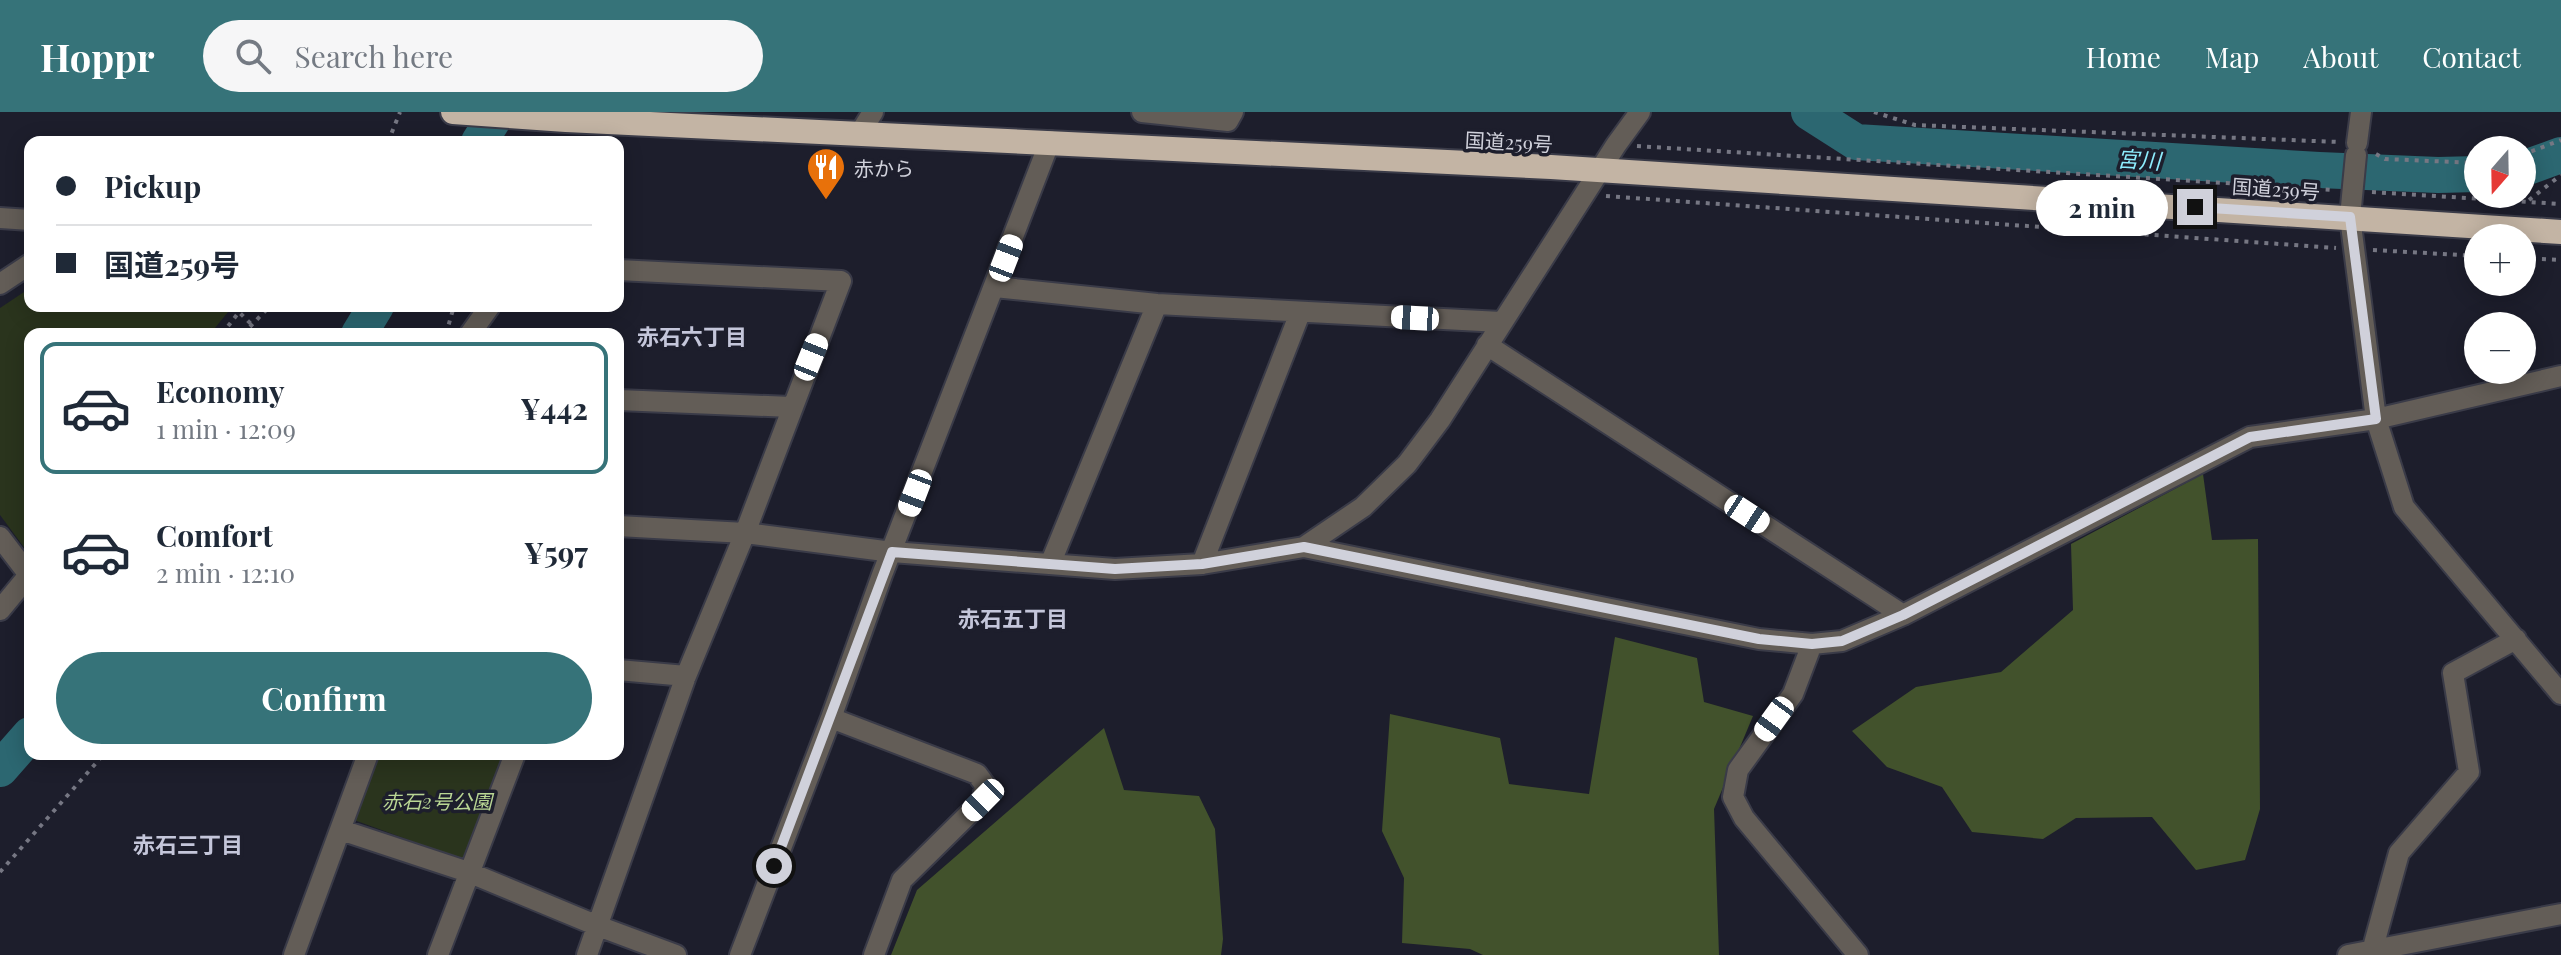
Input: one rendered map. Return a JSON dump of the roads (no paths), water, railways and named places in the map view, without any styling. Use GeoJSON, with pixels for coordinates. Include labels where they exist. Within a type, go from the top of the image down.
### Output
{"type":"FeatureCollection","features":[{"type":"Feature","properties":{"kind":"highway","name":"国道259号"},"geometry":{"type":"LineString","coordinates":[[453,112],[566,120],[867,122],[1050,141],[1600,170],[2561,232]]}},
{"type":"Feature","properties":{"kind":"street"},"geometry":{"type":"LineString","coordinates":[[1142,112],[1228,121],[1233,112]]}},
{"type":"Feature","properties":{"kind":"street"},"geometry":{"type":"LineString","coordinates":[[1304,547],[1363,507],[1407,464],[1440,420],[1640,112]]}},
{"type":"Feature","properties":{"kind":"street"},"geometry":{"type":"LineString","coordinates":[[2361,112],[2350,217],[2376,419],[2404,507],[2561,694]]}},
{"type":"Feature","properties":{"kind":"street"},"geometry":{"type":"LineString","coordinates":[[740,955],[1050,141]]}},
{"type":"Feature","properties":{"kind":"street"},"geometry":{"type":"LineString","coordinates":[[0,218],[24,220]]}},
{"type":"Feature","properties":{"kind":"street"},"geometry":{"type":"LineString","coordinates":[[0,284],[24,268]]}},
{"type":"Feature","properties":{"kind":"street"},"geometry":{"type":"LineString","coordinates":[[587,955],[686,676],[745,533],[841,281],[624,270]]}},
{"type":"Feature","properties":{"kind":"street"},"geometry":{"type":"LineString","coordinates":[[995,287],[1157,304],[1501,322]]}},
{"type":"Feature","properties":{"kind":"street"},"geometry":{"type":"LineString","coordinates":[[1051,562],[1157,304]]}},
{"type":"Feature","properties":{"kind":"street"},"geometry":{"type":"LineString","coordinates":[[1202,564],[1300,313]]}},
{"type":"Feature","properties":{"kind":"street"},"geometry":{"type":"LineString","coordinates":[[1487,345],[1903,615]]}},
{"type":"Feature","properties":{"kind":"street"},"geometry":{"type":"LineString","coordinates":[[624,526],[745,533],[892,552],[1115,569],[1202,564],[1304,547],[1759,639],[1812,644],[1842,641],[1903,615],[2250,437],[2376,419],[2561,376]]}},
{"type":"Feature","properties":{"kind":"street"},"geometry":{"type":"LineString","coordinates":[[624,400],[791,407]]}},
{"type":"Feature","properties":{"kind":"street"},"geometry":{"type":"LineString","coordinates":[[0,537],[24,568]]}},
{"type":"Feature","properties":{"kind":"street"},"geometry":{"type":"LineString","coordinates":[[0,610],[24,581]]}},
{"type":"Feature","properties":{"kind":"street"},"geometry":{"type":"LineString","coordinates":[[2370,953],[2399,853],[2469,772],[2453,673],[2516,639]]}},
{"type":"Feature","properties":{"kind":"street"},"geometry":{"type":"LineString","coordinates":[[1812,644],[1793,694],[1738,770],[1733,797],[1744,818],[1858,955]]}},
{"type":"Feature","properties":{"kind":"street"},"geometry":{"type":"LineString","coordinates":[[624,671],[686,676]]}},
{"type":"Feature","properties":{"kind":"street"},"geometry":{"type":"LineString","coordinates":[[831,718],[977,774],[985,785],[983,800],[902,880],[874,955]]}},
{"type":"Feature","properties":{"kind":"street"},"geometry":{"type":"LineString","coordinates":[[294,955],[366,760]]}},
{"type":"Feature","properties":{"kind":"street"},"geometry":{"type":"LineString","coordinates":[[438,955],[513,760]]}},
{"type":"Feature","properties":{"kind":"street"},"geometry":{"type":"LineString","coordinates":[[341,830],[468,872],[676,955]]}},
{"type":"Feature","properties":{"kind":"street"},"geometry":{"type":"LineString","coordinates":[[2348,955],[2561,914]]}},
{"type":"Feature","properties":{"kind":"waterway"},"geometry":{"type":"LineString","coordinates":[[483,136],[498,112]]}},
{"type":"Feature","properties":{"kind":"waterway","name":"宮川"},"geometry":{"type":"LineString","coordinates":[[1809,112],[1856,142],[2319,170],[2464,174]]}},
{"type":"Feature","properties":{"kind":"waterway","name":"宮川"},"geometry":{"type":"LineString","coordinates":[[2536,164],[2561,155]]}},
{"type":"Feature","properties":{"kind":"waterway"},"geometry":{"type":"LineString","coordinates":[[363,328],[372,312]]}},
{"type":"Feature","properties":{"kind":"waterway"},"geometry":{"type":"LineString","coordinates":[[0,769],[24,742]]}},
{"type":"Feature","properties":{"kind":"place","name":"赤から"},"geometry":{"type":"Point","coordinates":[826,201]}},
{"type":"Feature","properties":{"kind":"district","name":"赤石六丁目"},"geometry":{"type":"Point","coordinates":[692,336]}},
{"type":"Feature","properties":{"kind":"district","name":"赤石五丁目"},"geometry":{"type":"Point","coordinates":[1013,618]}},
{"type":"Feature","properties":{"kind":"district","name":"赤石三丁目"},"geometry":{"type":"Point","coordinates":[188,844]}},
{"type":"Feature","properties":{"kind":"park label","name":"赤石2号公園"},"geometry":{"type":"Point","coordinates":[437,800]}}]}
